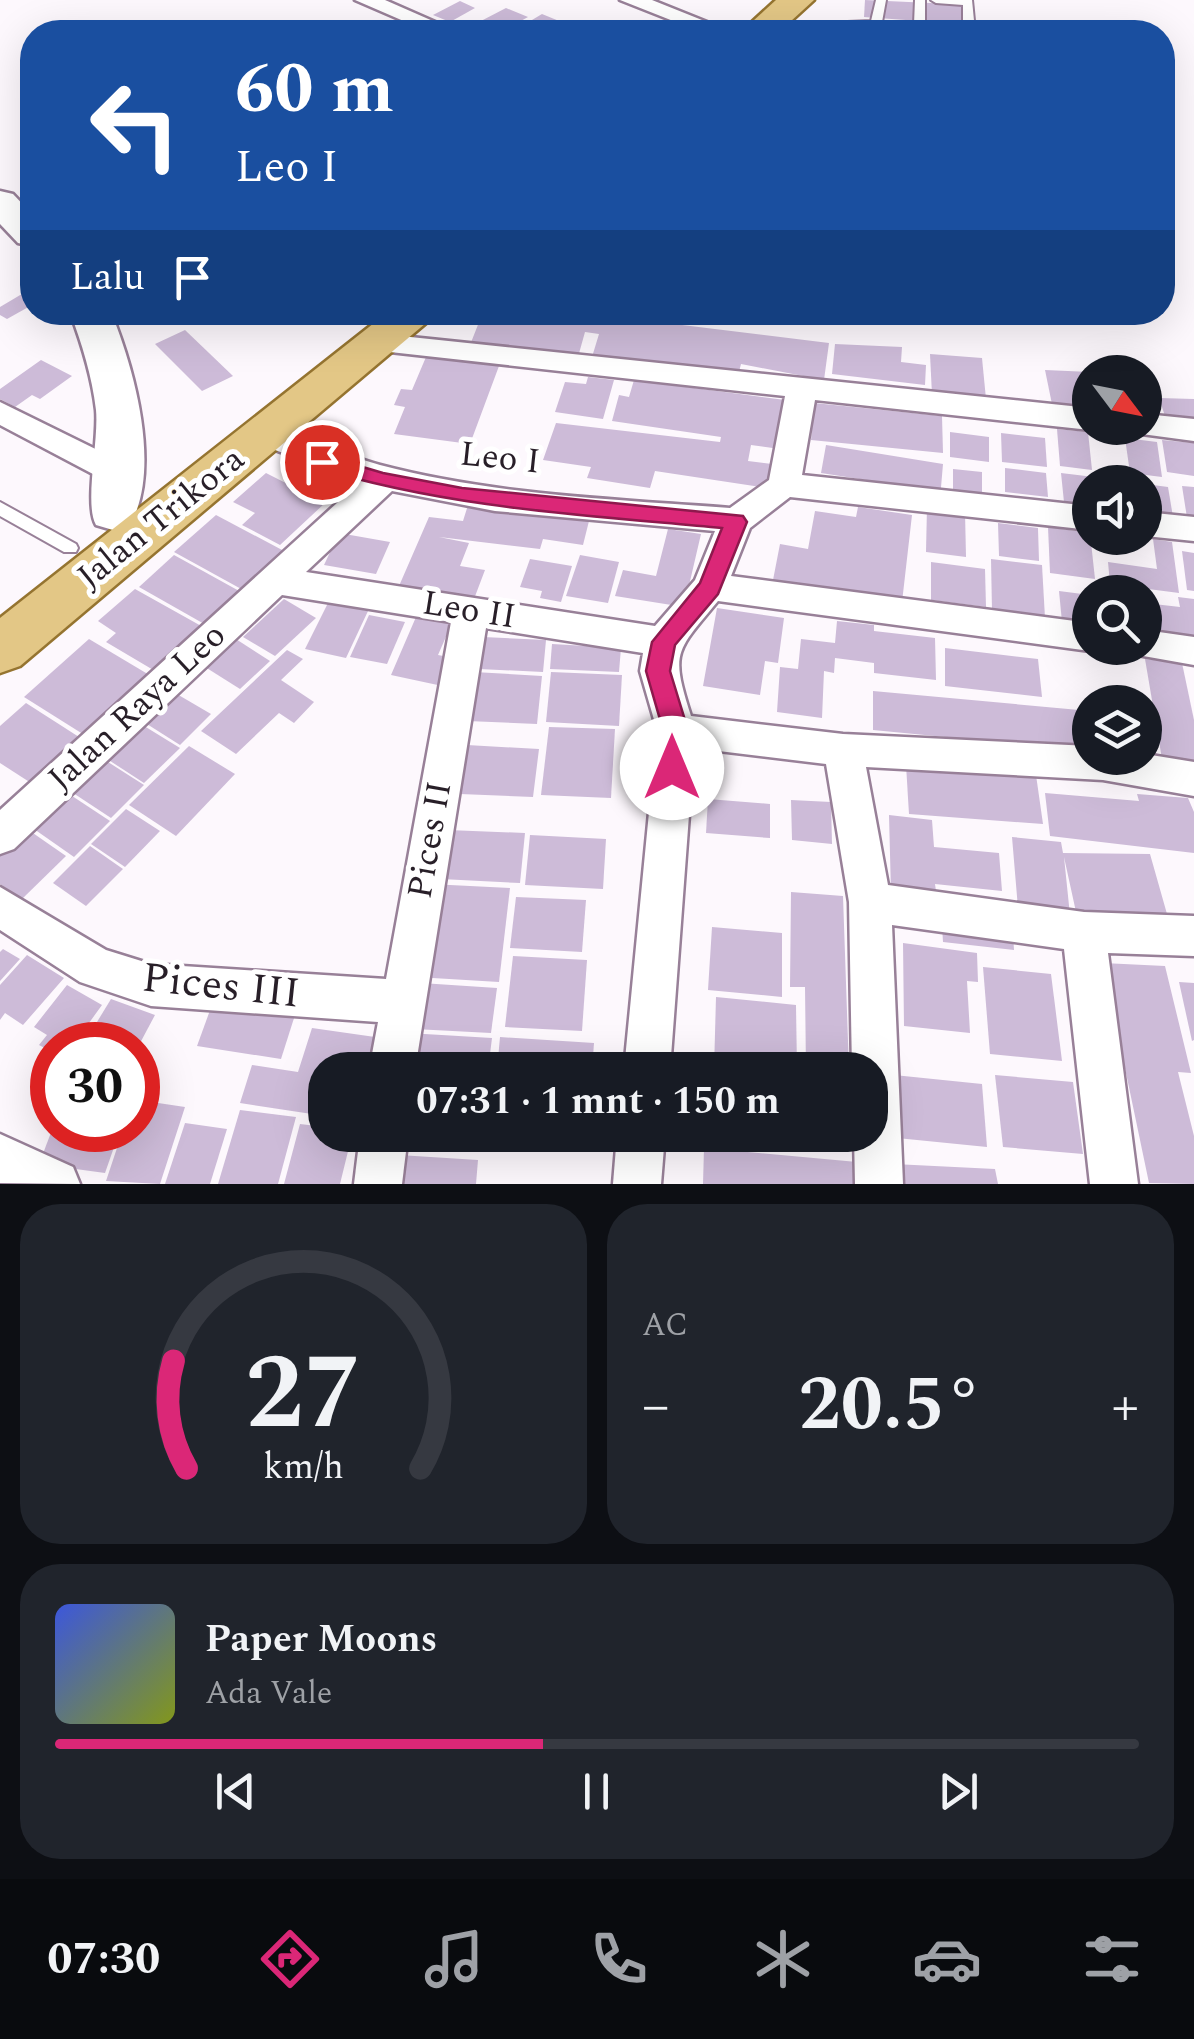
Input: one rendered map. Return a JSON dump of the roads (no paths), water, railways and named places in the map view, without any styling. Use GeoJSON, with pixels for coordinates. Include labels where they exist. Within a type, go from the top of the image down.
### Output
{"type":"FeatureCollection","features":[{"type":"Feature","properties":{"kind":"main road"},"geometry":{"type":"LineString","coordinates":[[740,20],[766,0]]}},
{"type":"Feature","properties":{"kind":"main road"},"geometry":{"type":"LineString","coordinates":[[773,20],[798,0]]}},
{"type":"Feature","properties":{"kind":"main road","name":"Jalan Trikora"},"geometry":{"type":"LineString","coordinates":[[0,603],[70,548],[117,494],[383,325]]}},
{"type":"Feature","properties":{"kind":"main road","name":"Jalan Trikora"},"geometry":{"type":"LineString","coordinates":[[0,650],[265,434],[385,325]]}},
{"type":"Feature","properties":{"kind":"street"},"geometry":{"type":"LineString","coordinates":[[366,0],[417,20]]}},
{"type":"Feature","properties":{"kind":"street"},"geometry":{"type":"LineString","coordinates":[[631,0],[689,20]]}},
{"type":"Feature","properties":{"kind":"street"},"geometry":{"type":"LineString","coordinates":[[96,325],[107,352],[119,409],[117,494]]}},
{"type":"Feature","properties":{"kind":"street"},"geometry":{"type":"LineString","coordinates":[[413,325],[801,390],[1072,418]]}},
{"type":"Feature","properties":{"kind":"street"},"geometry":{"type":"LineString","coordinates":[[784,486],[801,390]]}},
{"type":"Feature","properties":{"kind":"street"},"geometry":{"type":"LineString","coordinates":[[0,412],[117,494]]}},
{"type":"Feature","properties":{"kind":"street"},"geometry":{"type":"LineString","coordinates":[[1162,427],[1194,430]]}},
{"type":"Feature","properties":{"kind":"street","name":"Leo I"},"geometry":{"type":"LineString","coordinates":[[265,434],[322,462],[382,480],[462,496],[736,522]]}},
{"type":"Feature","properties":{"kind":"street","name":"Jalan Raya Leo"},"geometry":{"type":"LineString","coordinates":[[0,836],[382,480]]}},
{"type":"Feature","properties":{"kind":"street"},"geometry":{"type":"LineString","coordinates":[[649,1052],[676,730],[658,671],[664,642],[710,588],[736,522],[784,486],[1072,516]]}},
{"type":"Feature","properties":{"kind":"street"},"geometry":{"type":"LineString","coordinates":[[1162,526],[1194,530]]}},
{"type":"Feature","properties":{"kind":"street","name":"Leo II"},"geometry":{"type":"LineString","coordinates":[[274,580],[664,642]]}},
{"type":"Feature","properties":{"kind":"street"},"geometry":{"type":"LineString","coordinates":[[710,588],[1072,635]]}},
{"type":"Feature","properties":{"kind":"street","name":"Pices II"},"geometry":{"type":"LineString","coordinates":[[394,1052],[471,611]]}},
{"type":"Feature","properties":{"kind":"street"},"geometry":{"type":"LineString","coordinates":[[1162,646],[1194,650]]}},
{"type":"Feature","properties":{"kind":"street"},"geometry":{"type":"LineString","coordinates":[[676,730],[843,750],[1103,764],[1194,779]]}},
{"type":"Feature","properties":{"kind":"street"},"geometry":{"type":"LineString","coordinates":[[843,750],[870,902],[880,1184]]}},
{"type":"Feature","properties":{"kind":"street"},"geometry":{"type":"LineString","coordinates":[[870,902],[1084,932],[1194,936]]}},
{"type":"Feature","properties":{"kind":"street","name":"Pices III"},"geometry":{"type":"LineString","coordinates":[[0,906],[95,967],[151,985],[401,1002]]}},
{"type":"Feature","properties":{"kind":"street"},"geometry":{"type":"LineString","coordinates":[[1084,932],[1114,1184]]}},
{"type":"Feature","properties":{"kind":"street"},"geometry":{"type":"LineString","coordinates":[[378,1184],[382,1152]]}},
{"type":"Feature","properties":{"kind":"street"},"geometry":{"type":"LineString","coordinates":[[637,1184],[640,1152]]}},
{"type":"Feature","properties":{"kind":"street"},"geometry":{"type":"LineString","coordinates":[[0,1158],[56,1184]]}},
{"type":"Feature","properties":{"kind":"lane"},"geometry":{"type":"LineString","coordinates":[[936,0],[968,2],[969,20]]}},
{"type":"Feature","properties":{"kind":"lane"},"geometry":{"type":"LineString","coordinates":[[0,508],[70,548]]}}]}
